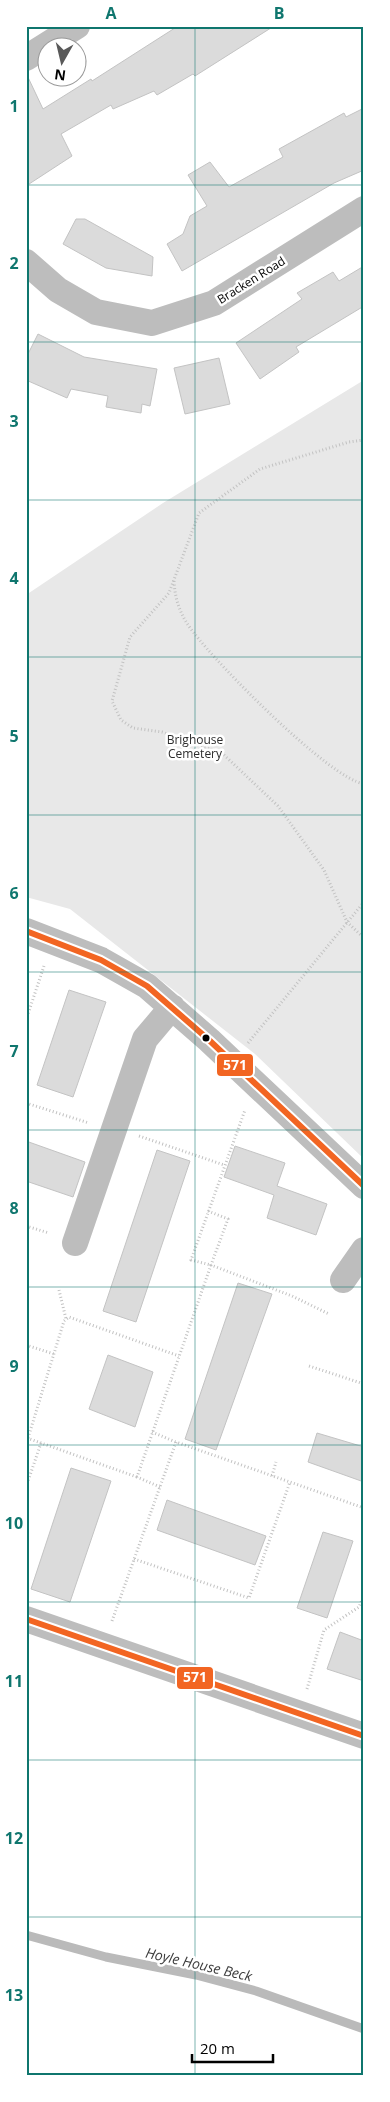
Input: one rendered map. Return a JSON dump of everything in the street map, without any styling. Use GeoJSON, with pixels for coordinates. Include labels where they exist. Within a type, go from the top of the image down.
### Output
{"type":"FeatureCollection","features":[{"type":"Feature","properties":{"kind":"street"},"geometry":{"type":"LineString","coordinates":[[26,58],[78,26]]}},
{"type":"Feature","properties":{"kind":"street","name":"Bracken Road"},"geometry":{"type":"LineString","coordinates":[[26,262],[58,290],[96,312],[152,323],[214,303],[364,209]]}},
{"type":"Feature","properties":{"kind":"street"},"geometry":{"type":"LineString","coordinates":[[26,932],[109,965],[147,986],[255,1083],[364,1186]]}},
{"type":"Feature","properties":{"kind":"street"},"geometry":{"type":"LineString","coordinates":[[75,1243],[145,1039],[172,1008]]}},
{"type":"Feature","properties":{"kind":"street"},"geometry":{"type":"LineString","coordinates":[[343,1280],[364,1250]]}},
{"type":"Feature","properties":{"kind":"street"},"geometry":{"type":"LineString","coordinates":[[26,1619],[364,1736]]}},
{"type":"Feature","properties":{"kind":"path"},"geometry":{"type":"LineString","coordinates":[[364,440],[350,442],[260,469],[199,514],[169,593],[130,637],[112,701],[121,720],[133,728],[162,732],[222,753],[278,806],[324,870],[347,922],[364,938]]}},
{"type":"Feature","properties":{"kind":"path"},"geometry":{"type":"LineString","coordinates":[[174,579],[175,601],[193,633],[249,694],[315,754],[355,783],[364,784]]}},
{"type":"Feature","properties":{"kind":"path"},"geometry":{"type":"LineString","coordinates":[[232,1062],[364,902]]}},
{"type":"Feature","properties":{"kind":"path"},"geometry":{"type":"LineString","coordinates":[[26,1020],[52,942]]}},
{"type":"Feature","properties":{"kind":"path"},"geometry":{"type":"LineString","coordinates":[[255,1083],[191,1260],[211,1265],[292,1296],[329,1314]]}},
{"type":"Feature","properties":{"kind":"path"},"geometry":{"type":"LineString","coordinates":[[26,1104],[224,1165]]}},
{"type":"Feature","properties":{"kind":"path"},"geometry":{"type":"LineString","coordinates":[[137,1477],[228,1219],[208,1211]]}},
{"type":"Feature","properties":{"kind":"path"},"geometry":{"type":"LineString","coordinates":[[59,1290],[66,1319],[27,1438],[160,1487]]}},
{"type":"Feature","properties":{"kind":"path"},"geometry":{"type":"LineString","coordinates":[[66,1319],[68,1317],[179,1356]]}},
{"type":"Feature","properties":{"kind":"path"},"geometry":{"type":"LineString","coordinates":[[26,1344],[54,1354]]}},
{"type":"Feature","properties":{"kind":"path"},"geometry":{"type":"LineString","coordinates":[[310,1366],[364,1384]]}},
{"type":"Feature","properties":{"kind":"path"},"geometry":{"type":"LineString","coordinates":[[152,1432],[178,1443],[364,1508]]}},
{"type":"Feature","properties":{"kind":"path"},"geometry":{"type":"LineString","coordinates":[[103,1646],[176,1442],[178,1443]]}},
{"type":"Feature","properties":{"kind":"path"},"geometry":{"type":"LineString","coordinates":[[26,1487],[41,1443]]}},
{"type":"Feature","properties":{"kind":"path"},"geometry":{"type":"LineString","coordinates":[[272,1476],[276,1462]]}},
{"type":"Feature","properties":{"kind":"path"},"geometry":{"type":"LineString","coordinates":[[134,1559],[249,1598],[290,1482]]}},
{"type":"Feature","properties":{"kind":"path"},"geometry":{"type":"LineString","coordinates":[[300,1714],[324,1630],[359,1607],[364,1595]]}},
{"type":"Feature","properties":{"kind":"green space","name":"Brighouse Cemetery"},"geometry":{"type":"Polygon","coordinates":[[[364,380],[364,1159],[255,1054],[70,909],[26,897],[26,595],[163,503],[364,380]]]}},
{"type":"Feature","properties":{"kind":"building"},"geometry":{"type":"Polygon","coordinates":[[[178,26],[274,26],[195,76],[193,74],[157,95],[154,91],[113,109],[111,105],[61,134],[72,156],[26,186],[26,73],[43,109],[77,88],[88,88],[88,81],[91,79],[92,81],[178,26]]]}},
{"type":"Feature","properties":{"kind":"building"},"geometry":{"type":"Polygon","coordinates":[[[364,108],[364,170],[334,183],[182,271],[167,244],[183,234],[190,216],[207,206],[188,175],[210,162],[229,187],[283,157],[279,149],[344,113],[346,117],[364,108]]]}},
{"type":"Feature","properties":{"kind":"building"},"geometry":{"type":"Polygon","coordinates":[[[76,219],[85,219],[153,257],[152,276],[106,268],[63,244],[76,219]]]}},
{"type":"Feature","properties":{"kind":"building"},"geometry":{"type":"Polygon","coordinates":[[[364,266],[364,306],[296,347],[299,352],[260,379],[236,343],[302,299],[297,293],[333,272],[339,281],[364,266]]]}},
{"type":"Feature","properties":{"kind":"building"},"geometry":{"type":"Polygon","coordinates":[[[38,334],[84,357],[157,369],[150,406],[142,404],[141,413],[106,407],[108,396],[71,389],[67,398],[26,380],[26,358],[38,334]]]}},
{"type":"Feature","properties":{"kind":"building"},"geometry":{"type":"Polygon","coordinates":[[[219,358],[230,404],[185,414],[174,368],[219,358]]]}},
{"type":"Feature","properties":{"kind":"building"},"geometry":{"type":"Polygon","coordinates":[[[69,990],[106,1002],[73,1097],[37,1085],[69,990]]]}},
{"type":"Feature","properties":{"kind":"building"},"geometry":{"type":"Polygon","coordinates":[[[26,1141],[85,1162],[73,1197],[26,1181],[26,1141]]]}},
{"type":"Feature","properties":{"kind":"building"},"geometry":{"type":"Polygon","coordinates":[[[235,1146],[285,1163],[277,1186],[327,1204],[316,1235],[267,1218],[274,1195],[224,1177],[235,1146]]]}},
{"type":"Feature","properties":{"kind":"building"},"geometry":{"type":"Polygon","coordinates":[[[157,1150],[190,1161],[136,1322],[103,1311],[157,1150]]]}},
{"type":"Feature","properties":{"kind":"building"},"geometry":{"type":"Polygon","coordinates":[[[238,1283],[272,1294],[216,1450],[185,1439],[238,1283]]]}},
{"type":"Feature","properties":{"kind":"building"},"geometry":{"type":"Polygon","coordinates":[[[108,1355],[153,1372],[135,1427],[89,1409],[108,1355]]]}},
{"type":"Feature","properties":{"kind":"building"},"geometry":{"type":"Polygon","coordinates":[[[317,1433],[364,1447],[364,1482],[308,1462],[317,1433]]]}},
{"type":"Feature","properties":{"kind":"building"},"geometry":{"type":"Polygon","coordinates":[[[71,1468],[111,1481],[70,1602],[31,1589],[71,1468]]]}},
{"type":"Feature","properties":{"kind":"building"},"geometry":{"type":"Polygon","coordinates":[[[167,1500],[266,1536],[255,1565],[157,1530],[167,1500]]]}},
{"type":"Feature","properties":{"kind":"building"},"geometry":{"type":"Polygon","coordinates":[[[323,1532],[353,1541],[327,1618],[297,1608],[323,1532]]]}},
{"type":"Feature","properties":{"kind":"building"},"geometry":{"type":"Polygon","coordinates":[[[340,1632],[364,1641],[364,1681],[327,1669],[340,1632]]]}},
{"type":"Feature","properties":{"kind":"waterway","name":"Hoyle House Beck"},"geometry":{"type":"LineString","coordinates":[[26,1935],[106,1957],[196,1975],[256,1991],[364,2029]]}},
{"type":"Feature","properties":{"kind":"transit line","name":"571"},"geometry":{"type":"LineString","coordinates":[[26,931],[101,960],[147,986],[209,1040],[364,1186]]}},
{"type":"Feature","properties":{"kind":"transit line","name":"571"},"geometry":{"type":"LineString","coordinates":[[26,1619],[364,1736]]}}]}
